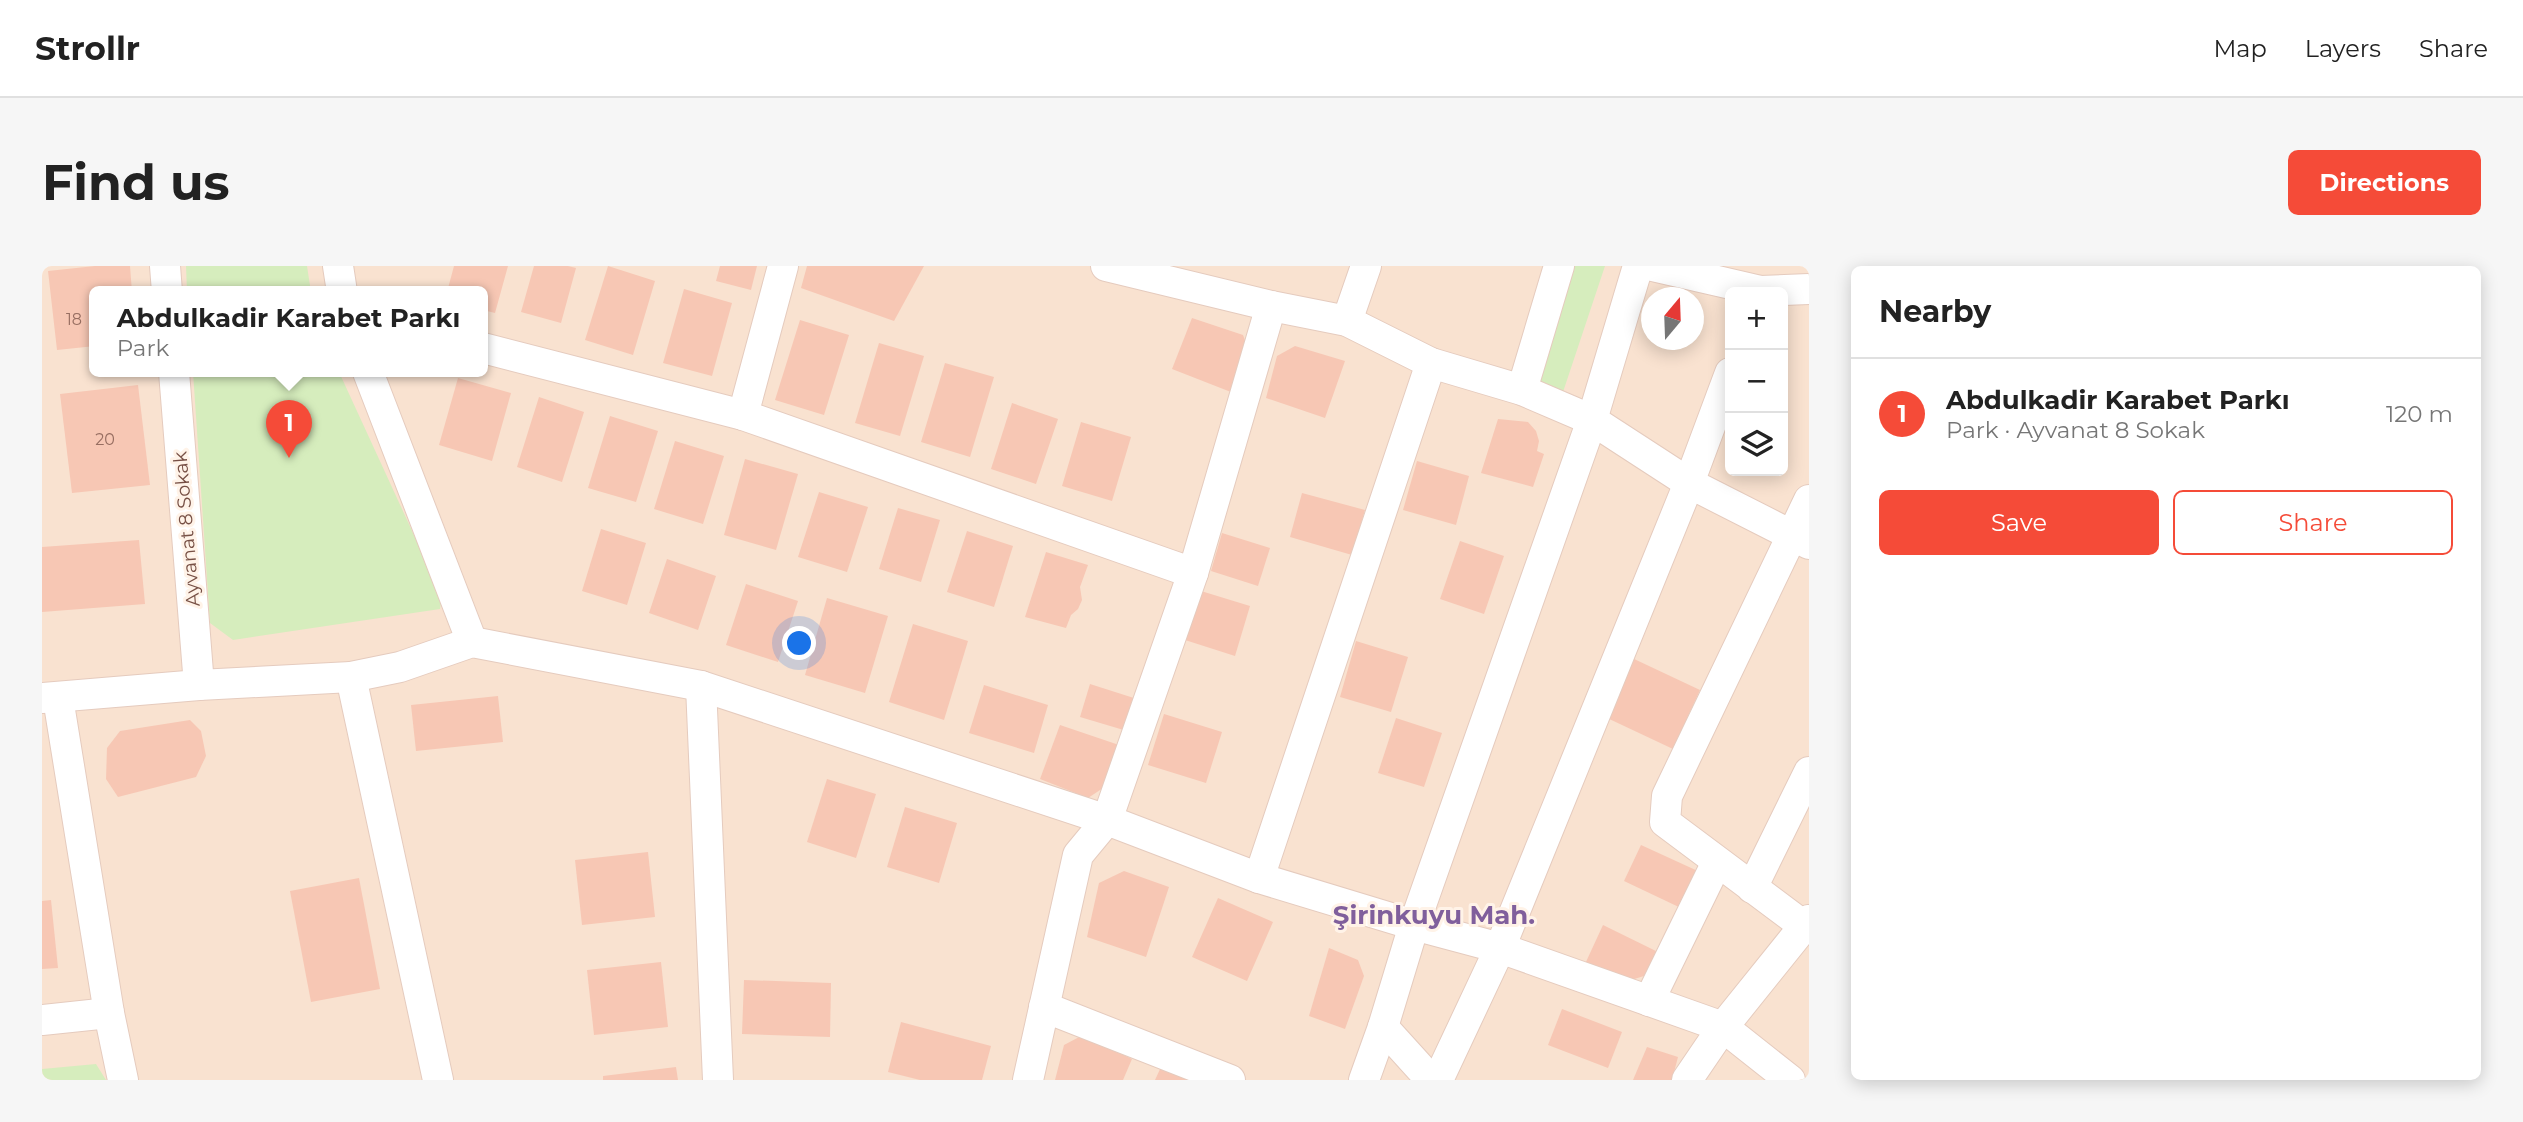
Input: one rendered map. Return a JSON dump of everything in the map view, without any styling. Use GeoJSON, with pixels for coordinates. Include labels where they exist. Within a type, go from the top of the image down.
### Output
{"type":"FeatureCollection","features":[{"type":"Feature","properties":{"kind":"street"},"geometry":{"type":"LineString","coordinates":[[165,266],[167,286]]}},
{"type":"Feature","properties":{"kind":"street"},"geometry":{"type":"LineString","coordinates":[[338,266],[341,286]]}},
{"type":"Feature","properties":{"kind":"street"},"geometry":{"type":"LineString","coordinates":[[743,415],[783,266]]}},
{"type":"Feature","properties":{"kind":"street"},"geometry":{"type":"LineString","coordinates":[[1105,266],[1271,306],[1348,321],[1431,363],[1522,390],[1592,420],[1689,483],[1801,539]]}},
{"type":"Feature","properties":{"kind":"street"},"geometry":{"type":"LineString","coordinates":[[1348,321],[1366,266]]}},
{"type":"Feature","properties":{"kind":"street"},"geometry":{"type":"LineString","coordinates":[[1522,390],[1559,266]]}},
{"type":"Feature","properties":{"kind":"street"},"geometry":{"type":"LineString","coordinates":[[1364,1080],[1414,925],[1592,420],[1638,266]]}},
{"type":"Feature","properties":{"kind":"street"},"geometry":{"type":"LineString","coordinates":[[1652,266],[1809,289]]}},
{"type":"Feature","properties":{"kind":"street"},"geometry":{"type":"LineString","coordinates":[[1028,1080],[1078,855],[1107,820],[1193,573],[1271,306]]}},
{"type":"Feature","properties":{"kind":"street"},"geometry":{"type":"LineString","coordinates":[[488,349],[743,415],[1193,573]]}},
{"type":"Feature","properties":{"kind":"street"},"geometry":{"type":"LineString","coordinates":[[1259,878],[1431,363]]}},
{"type":"Feature","properties":{"kind":"street","name":"Ayvanat 8 Sokak"},"geometry":{"type":"LineString","coordinates":[[174,377],[199,685]]}},
{"type":"Feature","properties":{"kind":"street"},"geometry":{"type":"LineString","coordinates":[[370,377],[472,642]]}},
{"type":"Feature","properties":{"kind":"street"},"geometry":{"type":"LineString","coordinates":[[1438,1080],[1500,948],[1689,483],[1725,386]]}},
{"type":"Feature","properties":{"kind":"street"},"geometry":{"type":"LineString","coordinates":[[1687,1080],[1723,1027],[1807,923],[1752,887],[1665,822],[1667,796],[1801,539],[1809,500]]}},
{"type":"Feature","properties":{"kind":"street"},"geometry":{"type":"LineString","coordinates":[[123,1080],[50,698],[199,685],[351,677],[400,667],[472,642],[701,686],[1107,820],[1259,878],[1500,948],[1723,1027],[1790,1080]]}},
{"type":"Feature","properties":{"kind":"street"},"geometry":{"type":"LineString","coordinates":[[351,677],[438,1080]]}},
{"type":"Feature","properties":{"kind":"street"},"geometry":{"type":"LineString","coordinates":[[701,686],[718,1080]]}},
{"type":"Feature","properties":{"kind":"street"},"geometry":{"type":"LineString","coordinates":[[1752,887],[1809,772]]}},
{"type":"Feature","properties":{"kind":"street"},"geometry":{"type":"LineString","coordinates":[[1649,1001],[1717,862]]}},
{"type":"Feature","properties":{"kind":"street"},"geometry":{"type":"LineString","coordinates":[[1044,1007],[1230,1080]]}},
{"type":"Feature","properties":{"kind":"street"},"geometry":{"type":"LineString","coordinates":[[42,1020],[109,1013]]}},
{"type":"Feature","properties":{"kind":"street"},"geometry":{"type":"LineString","coordinates":[[1383,1027],[1431,1080]]}},
{"type":"Feature","properties":{"kind":"shaded area"},"geometry":{"type":"Polygon","coordinates":[[[42,266],[1809,266],[1809,1080],[42,1080],[42,266]]]}},
{"type":"Feature","properties":{"kind":"green space"},"geometry":{"type":"Polygon","coordinates":[[[186,266],[307,266],[310,286],[187,286],[186,266]]]}},
{"type":"Feature","properties":{"kind":"green space"},"geometry":{"type":"Polygon","coordinates":[[[1573,266],[1605,266],[1563,392],[1538,380],[1573,266]]]}},
{"type":"Feature","properties":{"kind":"green space"},"geometry":{"type":"Polygon","coordinates":[[[193,377],[341,377],[442,596],[440,609],[233,640],[210,623],[193,377]]]}},
{"type":"Feature","properties":{"kind":"green space"},"geometry":{"type":"Polygon","coordinates":[[[96,1064],[106,1080],[42,1080],[42,1069],[96,1064]]]}},
{"type":"Feature","properties":{"kind":"building"},"geometry":{"type":"Polygon","coordinates":[[[95,266],[130,266],[132,286],[89,286],[89,347],[57,350],[48,271],[95,266]]]}},
{"type":"Feature","properties":{"kind":"building"},"geometry":{"type":"Polygon","coordinates":[[[454,266],[508,266],[495,313],[488,311],[488,286],[449,286],[454,266]]]}},
{"type":"Feature","properties":{"kind":"building"},"geometry":{"type":"Polygon","coordinates":[[[534,266],[576,268],[561,323],[521,312],[534,266]]]}},
{"type":"Feature","properties":{"kind":"building"},"geometry":{"type":"Polygon","coordinates":[[[608,266],[655,281],[633,355],[585,340],[608,266]]]}},
{"type":"Feature","properties":{"kind":"building"},"geometry":{"type":"Polygon","coordinates":[[[720,266],[757,266],[751,290],[716,281],[720,266]]]}},
{"type":"Feature","properties":{"kind":"building"},"geometry":{"type":"Polygon","coordinates":[[[807,266],[924,266],[894,321],[801,288],[807,266]]]}},
{"type":"Feature","properties":{"kind":"building"},"geometry":{"type":"Polygon","coordinates":[[[684,289],[732,303],[712,376],[663,363],[684,289]]]}},
{"type":"Feature","properties":{"kind":"building"},"geometry":{"type":"Polygon","coordinates":[[[1192,318],[1243,335],[1250,354],[1236,394],[1172,369],[1192,318]]]}},
{"type":"Feature","properties":{"kind":"building"},"geometry":{"type":"Polygon","coordinates":[[[800,320],[849,335],[824,415],[775,400],[800,320]]]}},
{"type":"Feature","properties":{"kind":"building"},"geometry":{"type":"Polygon","coordinates":[[[879,343],[924,356],[900,436],[855,423],[879,343]]]}},
{"type":"Feature","properties":{"kind":"building"},"geometry":{"type":"Polygon","coordinates":[[[1295,346],[1345,361],[1325,418],[1266,398],[1277,356],[1295,346]]]}},
{"type":"Feature","properties":{"kind":"building"},"geometry":{"type":"Polygon","coordinates":[[[945,363],[994,377],[970,457],[921,442],[945,363]]]}},
{"type":"Feature","properties":{"kind":"building"},"geometry":{"type":"Polygon","coordinates":[[[458,378],[511,393],[492,461],[439,445],[458,378]]]}},
{"type":"Feature","properties":{"kind":"building"},"geometry":{"type":"Polygon","coordinates":[[[138,385],[150,485],[72,493],[60,394],[138,385]]]}},
{"type":"Feature","properties":{"kind":"building"},"geometry":{"type":"Polygon","coordinates":[[[539,397],[584,412],[562,482],[517,467],[539,397]]]}},
{"type":"Feature","properties":{"kind":"building"},"geometry":{"type":"Polygon","coordinates":[[[1012,403],[1058,419],[1036,484],[991,469],[1012,403]]]}},
{"type":"Feature","properties":{"kind":"building"},"geometry":{"type":"Polygon","coordinates":[[[610,416],[658,431],[636,502],[588,488],[610,416]]]}},
{"type":"Feature","properties":{"kind":"building"},"geometry":{"type":"Polygon","coordinates":[[[1498,419],[1528,422],[1536,431],[1539,441],[1537,451],[1544,454],[1533,487],[1481,473],[1498,419]]]}},
{"type":"Feature","properties":{"kind":"building"},"geometry":{"type":"Polygon","coordinates":[[[1081,422],[1131,437],[1112,501],[1062,486],[1081,422]]]}},
{"type":"Feature","properties":{"kind":"building"},"geometry":{"type":"Polygon","coordinates":[[[675,441],[724,456],[703,524],[654,509],[675,441]]]}},
{"type":"Feature","properties":{"kind":"building"},"geometry":{"type":"Polygon","coordinates":[[[745,459],[798,474],[776,550],[724,535],[745,459]]]}},
{"type":"Feature","properties":{"kind":"building"},"geometry":{"type":"Polygon","coordinates":[[[1417,461],[1469,476],[1456,525],[1403,510],[1417,461]]]}},
{"type":"Feature","properties":{"kind":"building"},"geometry":{"type":"Polygon","coordinates":[[[819,492],[868,507],[847,572],[798,557],[819,492]]]}},
{"type":"Feature","properties":{"kind":"building"},"geometry":{"type":"Polygon","coordinates":[[[1302,493],[1365,510],[1352,555],[1290,537],[1302,493]]]}},
{"type":"Feature","properties":{"kind":"building"},"geometry":{"type":"Polygon","coordinates":[[[898,508],[940,520],[921,582],[879,569],[898,508]]]}},
{"type":"Feature","properties":{"kind":"building"},"geometry":{"type":"Polygon","coordinates":[[[601,529],[646,543],[627,605],[582,591],[601,529]]]}},
{"type":"Feature","properties":{"kind":"building"},"geometry":{"type":"Polygon","coordinates":[[[967,531],[1013,546],[994,607],[947,592],[967,531]]]}},
{"type":"Feature","properties":{"kind":"building"},"geometry":{"type":"Polygon","coordinates":[[[1222,533],[1270,548],[1258,586],[1211,571],[1222,533]]]}},
{"type":"Feature","properties":{"kind":"building"},"geometry":{"type":"Polygon","coordinates":[[[139,540],[145,604],[42,612],[42,547],[139,540]]]}},
{"type":"Feature","properties":{"kind":"building"},"geometry":{"type":"Polygon","coordinates":[[[1460,541],[1504,556],[1484,614],[1440,599],[1460,541]]]}},
{"type":"Feature","properties":{"kind":"building"},"geometry":{"type":"Polygon","coordinates":[[[1046,552],[1088,565],[1080,587],[1082,600],[1071,615],[1066,628],[1025,617],[1046,552]]]}},
{"type":"Feature","properties":{"kind":"building"},"geometry":{"type":"Polygon","coordinates":[[[667,559],[716,576],[698,630],[649,613],[667,559]]]}},
{"type":"Feature","properties":{"kind":"building"},"geometry":{"type":"Polygon","coordinates":[[[746,584],[798,601],[778,662],[726,645],[746,584]]]}},
{"type":"Feature","properties":{"kind":"building"},"geometry":{"type":"Polygon","coordinates":[[[1201,591],[1250,606],[1235,656],[1185,640],[1201,591]]]}},
{"type":"Feature","properties":{"kind":"building"},"geometry":{"type":"Polygon","coordinates":[[[827,598],[888,616],[865,693],[805,675],[827,598]]]}},
{"type":"Feature","properties":{"kind":"building"},"geometry":{"type":"Polygon","coordinates":[[[913,624],[968,641],[944,720],[889,702],[913,624]]]}},
{"type":"Feature","properties":{"kind":"building"},"geometry":{"type":"Polygon","coordinates":[[[1356,641],[1408,657],[1391,712],[1340,697],[1356,641]]]}},
{"type":"Feature","properties":{"kind":"building"},"geometry":{"type":"Polygon","coordinates":[[[1632,658],[1700,690],[1673,749],[1605,717],[1632,658]]]}},
{"type":"Feature","properties":{"kind":"building"},"geometry":{"type":"Polygon","coordinates":[[[1090,684],[1137,699],[1127,731],[1080,717],[1090,684]]]}},
{"type":"Feature","properties":{"kind":"building"},"geometry":{"type":"Polygon","coordinates":[[[984,685],[1048,705],[1034,753],[969,733],[984,685]]]}},
{"type":"Feature","properties":{"kind":"building"},"geometry":{"type":"Polygon","coordinates":[[[498,696],[503,742],[416,751],[411,705],[498,696]]]}},
{"type":"Feature","properties":{"kind":"building"},"geometry":{"type":"Polygon","coordinates":[[[1164,714],[1222,732],[1206,783],[1148,765],[1164,714]]]}},
{"type":"Feature","properties":{"kind":"building"},"geometry":{"type":"Polygon","coordinates":[[[1396,718],[1442,733],[1424,787],[1378,773],[1396,718]]]}},
{"type":"Feature","properties":{"kind":"building"},"geometry":{"type":"Polygon","coordinates":[[[190,720],[201,731],[206,756],[196,777],[118,797],[106,779],[107,748],[120,731],[190,720]]]}},
{"type":"Feature","properties":{"kind":"building"},"geometry":{"type":"Polygon","coordinates":[[[1060,725],[1122,746],[1112,782],[1088,798],[1040,779],[1060,725]]]}},
{"type":"Feature","properties":{"kind":"building"},"geometry":{"type":"Polygon","coordinates":[[[827,779],[876,794],[856,858],[807,842],[827,779]]]}},
{"type":"Feature","properties":{"kind":"building"},"geometry":{"type":"Polygon","coordinates":[[[905,807],[957,823],[939,883],[887,867],[905,807]]]}},
{"type":"Feature","properties":{"kind":"building"},"geometry":{"type":"Polygon","coordinates":[[[1641,845],[1700,872],[1683,909],[1624,881],[1641,845]]]}},
{"type":"Feature","properties":{"kind":"building"},"geometry":{"type":"Polygon","coordinates":[[[648,852],[655,917],[582,925],[575,860],[648,852]]]}},
{"type":"Feature","properties":{"kind":"building"},"geometry":{"type":"Polygon","coordinates":[[[1124,871],[1169,887],[1146,957],[1087,937],[1099,883],[1124,871]]]}},
{"type":"Feature","properties":{"kind":"building"},"geometry":{"type":"Polygon","coordinates":[[[359,878],[380,989],[311,1002],[290,891],[359,878]]]}},
{"type":"Feature","properties":{"kind":"building"},"geometry":{"type":"Polygon","coordinates":[[[1218,898],[1273,922],[1247,981],[1192,957],[1218,898]]]}},
{"type":"Feature","properties":{"kind":"building"},"geometry":{"type":"Polygon","coordinates":[[[51,900],[58,968],[42,969],[42,901],[51,900]]]}},
{"type":"Feature","properties":{"kind":"building"},"geometry":{"type":"Polygon","coordinates":[[[1603,925],[1660,953],[1644,976],[1631,980],[1585,964],[1603,925]]]}},
{"type":"Feature","properties":{"kind":"building"},"geometry":{"type":"Polygon","coordinates":[[[1329,948],[1358,960],[1364,976],[1345,1029],[1309,1016],[1329,948]]]}},
{"type":"Feature","properties":{"kind":"building"},"geometry":{"type":"Polygon","coordinates":[[[661,962],[668,1027],[594,1035],[587,970],[661,962]]]}},
{"type":"Feature","properties":{"kind":"building"},"geometry":{"type":"Polygon","coordinates":[[[744,980],[831,983],[830,1037],[742,1034],[744,980]]]}},
{"type":"Feature","properties":{"kind":"building"},"geometry":{"type":"Polygon","coordinates":[[[1562,1009],[1622,1032],[1608,1068],[1548,1045],[1562,1009]]]}},
{"type":"Feature","properties":{"kind":"building"},"geometry":{"type":"Polygon","coordinates":[[[901,1022],[991,1046],[982,1080],[920,1080],[888,1072],[901,1022]]]}},
{"type":"Feature","properties":{"kind":"building"},"geometry":{"type":"Polygon","coordinates":[[[1083,1035],[1132,1059],[1123,1080],[1055,1080],[1064,1045],[1083,1035]]]}},
{"type":"Feature","properties":{"kind":"building"},"geometry":{"type":"Polygon","coordinates":[[[1647,1047],[1678,1057],[1672,1080],[1633,1080],[1647,1047]]]}},
{"type":"Feature","properties":{"kind":"building"},"geometry":{"type":"Polygon","coordinates":[[[676,1067],[678,1080],[603,1080],[603,1076],[676,1067]]]}},
{"type":"Feature","properties":{"kind":"building"},"geometry":{"type":"Polygon","coordinates":[[[1161,1067],[1188,1080],[1155,1080],[1161,1067]]]}},
{"type":"Feature","properties":{"kind":"place","name":"Abdulkadir Karabet Parkı"},"geometry":{"type":"Point","coordinates":[289,458]}},
{"type":"Feature","properties":{"kind":"district","name":"Şirinkuyu Mah."},"geometry":{"type":"Point","coordinates":[1434,915]}}]}
